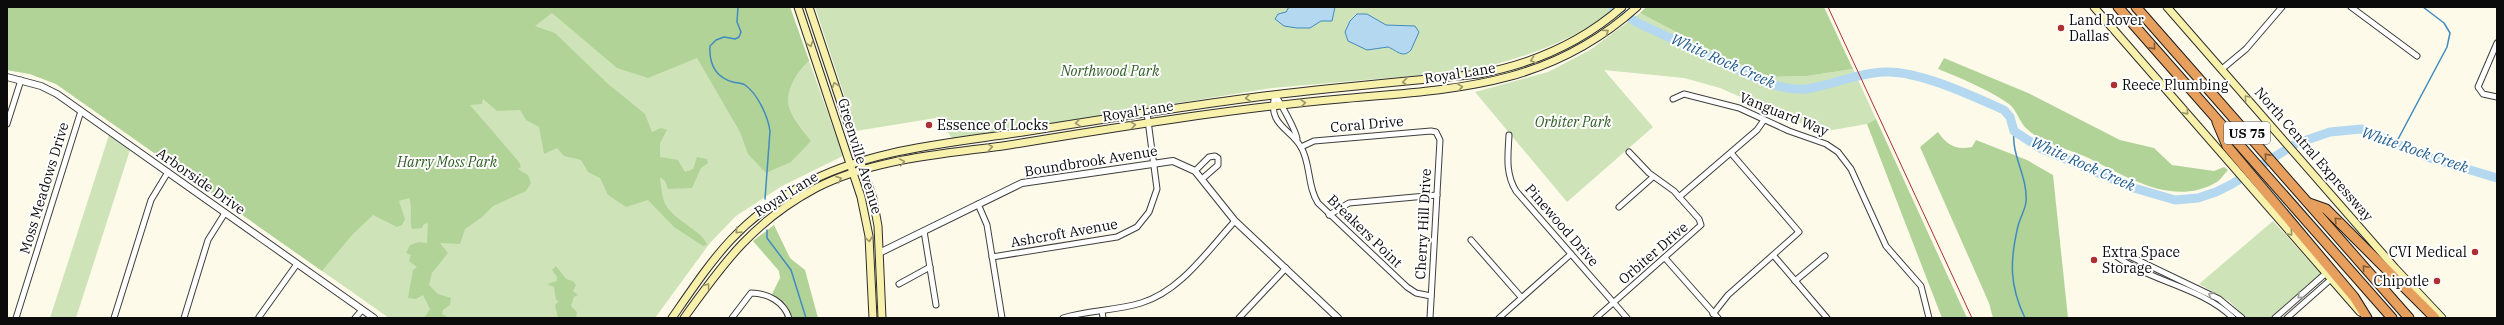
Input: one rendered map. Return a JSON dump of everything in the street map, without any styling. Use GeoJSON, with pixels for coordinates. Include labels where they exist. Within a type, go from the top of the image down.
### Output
{"type":"FeatureCollection","features":[{"type":"Feature","properties":{"kind":"highway","name":"US 75"},"geometry":{"type":"LineString","coordinates":[[2118,7],[2392,318]]}},
{"type":"Feature","properties":{"kind":"highway","name":"US 75"},"geometry":{"type":"LineString","coordinates":[[2138,8],[2409,318]]}},
{"type":"Feature","properties":{"kind":"highway"},"geometry":{"type":"LineString","coordinates":[[2213,114],[2227,146],[2269,203],[2354,297],[2366,318]]}},
{"type":"Feature","properties":{"kind":"highway"},"geometry":{"type":"LineString","coordinates":[[2308,202],[2326,209],[2435,318]]}},
{"type":"Feature","properties":{"kind":"highway"},"geometry":{"type":"LineString","coordinates":[[2366,289],[2384,318]]}},
{"type":"Feature","properties":{"kind":"main road","name":"Greenville Avenue"},"geometry":{"type":"LineString","coordinates":[[798,7],[854,174],[865,217],[870,254],[873,318]]}},
{"type":"Feature","properties":{"kind":"main road","name":"Greenville Avenue"},"geometry":{"type":"LineString","coordinates":[[809,7],[874,204],[879,253],[882,318]]}},
{"type":"Feature","properties":{"kind":"main road","name":"Royal Lane"},"geometry":{"type":"LineString","coordinates":[[672,318],[730,239],[768,206],[804,184],[850,164],[931,146],[1147,113],[1276,95],[1479,74],[1501,70],[1544,56],[1569,44],[1604,22],[1622,7]]}},
{"type":"Feature","properties":{"kind":"main road","name":"Royal Lane"},"geometry":{"type":"LineString","coordinates":[[684,318],[733,252],[749,235],[774,215],[814,189],[864,170],[952,154],[1148,123],[1281,105],[1445,90],[1503,79],[1542,67],[1573,52],[1612,28],[1637,7]]}},
{"type":"Feature","properties":{"kind":"main road"},"geometry":{"type":"LineString","coordinates":[[2094,7],[2229,163],[2269,203],[2330,280],[2366,318]]}},
{"type":"Feature","properties":{"kind":"main road","name":"North Central Expressway"},"geometry":{"type":"LineString","coordinates":[[2167,7],[2395,268],[2442,318]]}},
{"type":"Feature","properties":{"kind":"main road"},"geometry":{"type":"LineString","coordinates":[[818,69],[829,66]]}},
{"type":"Feature","properties":{"kind":"main road"},"geometry":{"type":"LineString","coordinates":[[1501,70],[1503,79]]}},
{"type":"Feature","properties":{"kind":"main road"},"geometry":{"type":"LineString","coordinates":[[768,206],[774,215]]}},
{"type":"Feature","properties":{"kind":"street"},"geometry":{"type":"LineString","coordinates":[[2222,69],[2246,49],[2282,7]]}},
{"type":"Feature","properties":{"kind":"street"},"geometry":{"type":"LineString","coordinates":[[2351,7],[2417,56]]}},
{"type":"Feature","properties":{"kind":"street"},"geometry":{"type":"LineString","coordinates":[[2497,43],[2478,89],[2483,94],[2497,97]]}},
{"type":"Feature","properties":{"kind":"street","name":"Arborside Drive"},"geometry":{"type":"LineString","coordinates":[[7,77],[41,86],[81,111],[374,318]]}},
{"type":"Feature","properties":{"kind":"street"},"geometry":{"type":"LineString","coordinates":[[7,124],[21,80]]}},
{"type":"Feature","properties":{"kind":"street","name":"Vanguard Way"},"geometry":{"type":"LineString","coordinates":[[1673,99],[1684,94],[1740,108],[1764,120],[1826,144],[1845,159],[1886,246],[1921,286],[1929,318]]}},
{"type":"Feature","properties":{"kind":"street"},"geometry":{"type":"LineString","coordinates":[[1272,106],[1276,95]]}},
{"type":"Feature","properties":{"kind":"street","name":"Breakers Point"},"geometry":{"type":"LineString","coordinates":[[1276,95],[1286,118],[1297,133],[1297,140]]}},
{"type":"Feature","properties":{"kind":"street","name":"Breakers Point"},"geometry":{"type":"LineString","coordinates":[[1272,106],[1282,127],[1297,140],[1301,147],[1306,160],[1314,198],[1329,215],[1407,287],[1416,293],[1431,296]]}},
{"type":"Feature","properties":{"kind":"street","name":"Moss Meadows Drive"},"geometry":{"type":"LineString","coordinates":[[16,318],[81,111]]}},
{"type":"Feature","properties":{"kind":"street","name":"Ashcroft Avenue"},"geometry":{"type":"LineString","coordinates":[[992,257],[1117,237],[1128,233],[1144,220],[1154,201],[1157,178],[1147,113]]}},
{"type":"Feature","properties":{"kind":"street"},"geometry":{"type":"LineString","coordinates":[[1679,197],[1731,152],[1764,120]]}},
{"type":"Feature","properties":{"kind":"street","name":"Coral Drive"},"geometry":{"type":"LineString","coordinates":[[1301,147],[1314,141],[1436,132]]}},
{"type":"Feature","properties":{"kind":"street","name":"Cherry Hill Drive"},"geometry":{"type":"LineString","coordinates":[[1430,318],[1440,140],[1436,132]]}},
{"type":"Feature","properties":{"kind":"street","name":"Pinewood Drive"},"geometry":{"type":"LineString","coordinates":[[1509,135],[1507,168],[1511,182],[1627,318]]}},
{"type":"Feature","properties":{"kind":"street","name":"Orbiter Drive"},"geometry":{"type":"LineString","coordinates":[[1596,318],[1665,258],[1700,225],[1698,219],[1679,197],[1668,186],[1653,177],[1629,152]]}},
{"type":"Feature","properties":{"kind":"street"},"geometry":{"type":"LineString","coordinates":[[1713,314],[1728,295],[1774,256],[1799,232],[1731,152]]}},
{"type":"Feature","properties":{"kind":"street"},"geometry":{"type":"LineString","coordinates":[[1195,171],[1209,157],[1215,156],[1218,158],[1218,166],[1202,179]]}},
{"type":"Feature","properties":{"kind":"street","name":"Boundbrook Avenue"},"geometry":{"type":"LineString","coordinates":[[870,254],[879,253],[1022,183],[1154,162],[1173,161],[1195,171],[1222,208],[1235,222],[1286,268],[1336,317]]}},
{"type":"Feature","properties":{"kind":"street"},"geometry":{"type":"LineString","coordinates":[[114,318],[151,200],[168,172]]}},
{"type":"Feature","properties":{"kind":"street"},"geometry":{"type":"LineString","coordinates":[[1619,207],[1653,177]]}},
{"type":"Feature","properties":{"kind":"street"},"geometry":{"type":"LineString","coordinates":[[1329,215],[1349,203],[1437,196]]}},
{"type":"Feature","properties":{"kind":"street"},"geometry":{"type":"LineString","coordinates":[[978,204],[987,225],[1002,318]]}},
{"type":"Feature","properties":{"kind":"street"},"geometry":{"type":"LineString","coordinates":[[184,318],[208,240],[225,213]]}},
{"type":"Feature","properties":{"kind":"street"},"geometry":{"type":"LineString","coordinates":[[1062,318],[1140,303],[1169,289],[1235,222]]}},
{"type":"Feature","properties":{"kind":"street"},"geometry":{"type":"LineString","coordinates":[[924,231],[936,305]]}},
{"type":"Feature","properties":{"kind":"street"},"geometry":{"type":"LineString","coordinates":[[1471,240],[1521,297]]}},
{"type":"Feature","properties":{"kind":"street"},"geometry":{"type":"LineString","coordinates":[[2233,318],[2216,304],[2141,271],[2110,251],[2123,253],[2219,299],[2242,318]]}},
{"type":"Feature","properties":{"kind":"street"},"geometry":{"type":"LineString","coordinates":[[1499,318],[1571,254]]}},
{"type":"Feature","properties":{"kind":"street"},"geometry":{"type":"LineString","coordinates":[[1774,256],[1827,318]]}},
{"type":"Feature","properties":{"kind":"street"},"geometry":{"type":"LineString","coordinates":[[1795,281],[1824,256]]}},
{"type":"Feature","properties":{"kind":"street"},"geometry":{"type":"LineString","coordinates":[[1665,258],[1718,318]]}},
{"type":"Feature","properties":{"kind":"street"},"geometry":{"type":"LineString","coordinates":[[259,317],[297,264]]}},
{"type":"Feature","properties":{"kind":"street"},"geometry":{"type":"LineString","coordinates":[[899,284],[930,267]]}},
{"type":"Feature","properties":{"kind":"street"},"geometry":{"type":"LineString","coordinates":[[1239,318],[1286,268]]}},
{"type":"Feature","properties":{"kind":"street"},"geometry":{"type":"LineString","coordinates":[[2275,318],[2325,274]]}},
{"type":"Feature","properties":{"kind":"street"},"geometry":{"type":"LineString","coordinates":[[2287,318],[2330,280]]}},
{"type":"Feature","properties":{"kind":"street"},"geometry":{"type":"LineString","coordinates":[[2195,294],[2198,289]]}},
{"type":"Feature","properties":{"kind":"street"},"geometry":{"type":"LineString","coordinates":[[732,318],[752,292],[770,296],[782,304],[789,318]]}},
{"type":"Feature","properties":{"kind":"street"},"geometry":{"type":"LineString","coordinates":[[355,318],[362,310]]}},
{"type":"Feature","properties":{"kind":"street"},"geometry":{"type":"LineString","coordinates":[[1102,310],[1103,318]]}},
{"type":"Feature","properties":{"kind":"green space","name":"Harry Moss Park"},"geometry":{"type":"Polygon","coordinates":[[[7,7],[790,7],[843,156],[782,186],[736,216],[710,243],[655,318],[389,318],[56,84],[30,74],[7,70],[7,7]]]}},
{"type":"Feature","properties":{"kind":"green space","name":"Harry Moss Park"},"geometry":{"type":"Polygon","coordinates":[[[7,7],[790,7],[809,61],[800,70],[792,83],[788,103],[794,118],[811,141],[791,162],[766,173],[748,154],[740,132],[697,58],[648,78],[617,68],[552,13],[535,26],[555,33],[607,83],[645,114],[652,132],[661,128],[667,130],[660,143],[660,157],[678,160],[685,172],[693,169],[697,157],[707,159],[708,163],[701,168],[692,188],[668,189],[665,181],[660,177],[661,189],[667,207],[671,212],[701,236],[707,245],[703,246],[674,227],[648,200],[626,207],[608,195],[600,178],[588,172],[581,160],[564,156],[557,148],[544,154],[539,127],[526,120],[520,110],[497,111],[483,99],[482,104],[470,105],[519,162],[521,167],[518,169],[528,175],[531,183],[526,191],[493,206],[481,218],[465,229],[460,244],[440,243],[448,253],[432,273],[429,285],[438,294],[451,298],[450,305],[443,310],[442,314],[449,318],[424,318],[430,309],[423,295],[416,299],[408,298],[413,270],[417,267],[409,261],[411,255],[406,253],[410,245],[419,242],[427,243],[428,223],[424,224],[422,228],[412,229],[411,206],[409,198],[399,201],[405,219],[402,225],[397,227],[373,215],[352,235],[322,271],[56,84],[30,74],[7,70],[7,7]]]}},
{"type":"Feature","properties":{"kind":"green space","name":"Northwood Park"},"geometry":{"type":"Polygon","coordinates":[[[815,7],[1616,7],[1600,20],[1582,31],[1541,50],[1499,63],[1458,72],[1272,88],[953,139],[936,118],[856,131],[815,7]]]}},
{"type":"Feature","properties":{"kind":"green space"},"geometry":{"type":"Polygon","coordinates":[[[1646,7],[1824,7],[1853,69],[1807,76],[1770,77],[1724,57],[1640,13],[1646,7]]]}},
{"type":"Feature","properties":{"kind":"green space","name":"Orbiter Park"},"geometry":{"type":"Polygon","coordinates":[[[1640,13],[1724,57],[1770,77],[1807,76],[1853,69],[1876,119],[1867,124],[1821,132],[1720,88],[1684,78],[1604,70],[1653,127],[1567,202],[1475,92],[1548,72],[1590,50],[1640,13]]]}},
{"type":"Feature","properties":{"kind":"green space"},"geometry":{"type":"Polygon","coordinates":[[[1944,58],[2028,93],[2120,140],[2154,148],[2172,165],[2214,171],[2224,167],[2228,170],[2217,182],[2198,190],[2181,192],[2148,186],[2084,156],[2054,145],[2033,134],[2024,126],[2014,109],[2009,104],[1983,89],[1938,69],[1944,58]]]}},
{"type":"Feature","properties":{"kind":"green space"},"geometry":{"type":"Polygon","coordinates":[[[1876,119],[1967,318],[1942,318],[1867,124],[1876,119]]]}},
{"type":"Feature","properties":{"kind":"green space"},"geometry":{"type":"Polygon","coordinates":[[[1938,132],[1945,141],[1953,146],[1961,148],[1972,147],[1976,140],[2027,160],[2053,175],[2068,318],[1993,318],[1989,303],[1920,147],[1938,132]]]}},
{"type":"Feature","properties":{"kind":"green space"},"geometry":{"type":"Polygon","coordinates":[[[109,135],[130,150],[76,318],[50,318],[109,135]]]}},
{"type":"Feature","properties":{"kind":"green space"},"geometry":{"type":"Polygon","coordinates":[[[2273,221],[2321,274],[2270,318],[2246,318],[2229,301],[2199,284],[2273,221]]]}},
{"type":"Feature","properties":{"kind":"green space"},"geometry":{"type":"Polygon","coordinates":[[[774,225],[790,258],[805,270],[818,318],[793,318],[785,303],[772,294],[780,278],[779,271],[753,241],[774,225]]]}},
{"type":"Feature","properties":{"kind":"green space"},"geometry":{"type":"Polygon","coordinates":[[[556,266],[566,279],[573,281],[576,285],[573,291],[578,295],[574,297],[571,306],[577,312],[576,318],[558,318],[555,305],[559,301],[556,300],[554,287],[547,284],[557,281],[557,277],[552,270],[556,266]]]}},
{"type":"Feature","properties":{"kind":"water"},"geometry":{"type":"Polygon","coordinates":[[[1289,7],[1335,7],[1332,21],[1321,21],[1310,28],[1297,28],[1284,26],[1275,19],[1278,14],[1286,12],[1289,7]]]}},
{"type":"Feature","properties":{"kind":"water"},"geometry":{"type":"Polygon","coordinates":[[[1357,14],[1367,14],[1386,25],[1415,26],[1419,32],[1411,50],[1408,53],[1402,54],[1388,47],[1367,50],[1348,41],[1345,32],[1350,21],[1357,14]]]}},
{"type":"Feature","properties":{"kind":"waterway"},"geometry":{"type":"LineString","coordinates":[[738,7],[737,22],[741,32],[739,37],[735,39],[724,37],[716,40],[710,46],[710,52],[712,64],[718,73],[727,80],[744,84],[750,89],[765,113],[770,131],[765,199]]}},
{"type":"Feature","properties":{"kind":"waterway","name":"White Rock Creek"},"geometry":{"type":"LineString","coordinates":[[1613,7],[1638,23],[1767,83],[1782,87],[1806,89],[1864,75],[1884,72],[1898,72],[1929,79],[2004,110],[2010,117],[2014,131],[2040,148],[2134,188],[2175,200],[2198,198],[2216,192],[2232,184],[2295,144],[2330,132],[2361,129],[2430,158],[2497,178]]}},
{"type":"Feature","properties":{"kind":"waterway"},"geometry":{"type":"LineString","coordinates":[[2396,143],[2447,47],[2450,33],[2444,23],[2423,7]]}},
{"type":"Feature","properties":{"kind":"waterway"},"geometry":{"type":"LineString","coordinates":[[2014,131],[2015,149],[2025,183],[2026,202],[2015,238],[2012,272],[2016,294],[2025,318]]}},
{"type":"Feature","properties":{"kind":"waterway"},"geometry":{"type":"LineString","coordinates":[[767,230],[767,238],[791,270],[806,318]]}},
{"type":"Feature","properties":{"kind":"tram line"},"geometry":{"type":"LineString","coordinates":[[1828,7],[1972,318]]}},
{"type":"Feature","properties":{"kind":"place","name":"Land Rover Dallas"},"geometry":{"type":"Point","coordinates":[2061,28]}},
{"type":"Feature","properties":{"kind":"place","name":"Reece Plumbing"},"geometry":{"type":"Point","coordinates":[2114,85]}},
{"type":"Feature","properties":{"kind":"place","name":"Essence of Locks"},"geometry":{"type":"Point","coordinates":[929,125]}},
{"type":"Feature","properties":{"kind":"place","name":"CVI Medical"},"geometry":{"type":"Point","coordinates":[2475,252]}},
{"type":"Feature","properties":{"kind":"place","name":"Extra Space Storage"},"geometry":{"type":"Point","coordinates":[2094,260]}},
{"type":"Feature","properties":{"kind":"place","name":"Chipotle"},"geometry":{"type":"Point","coordinates":[2437,281]}}]}
